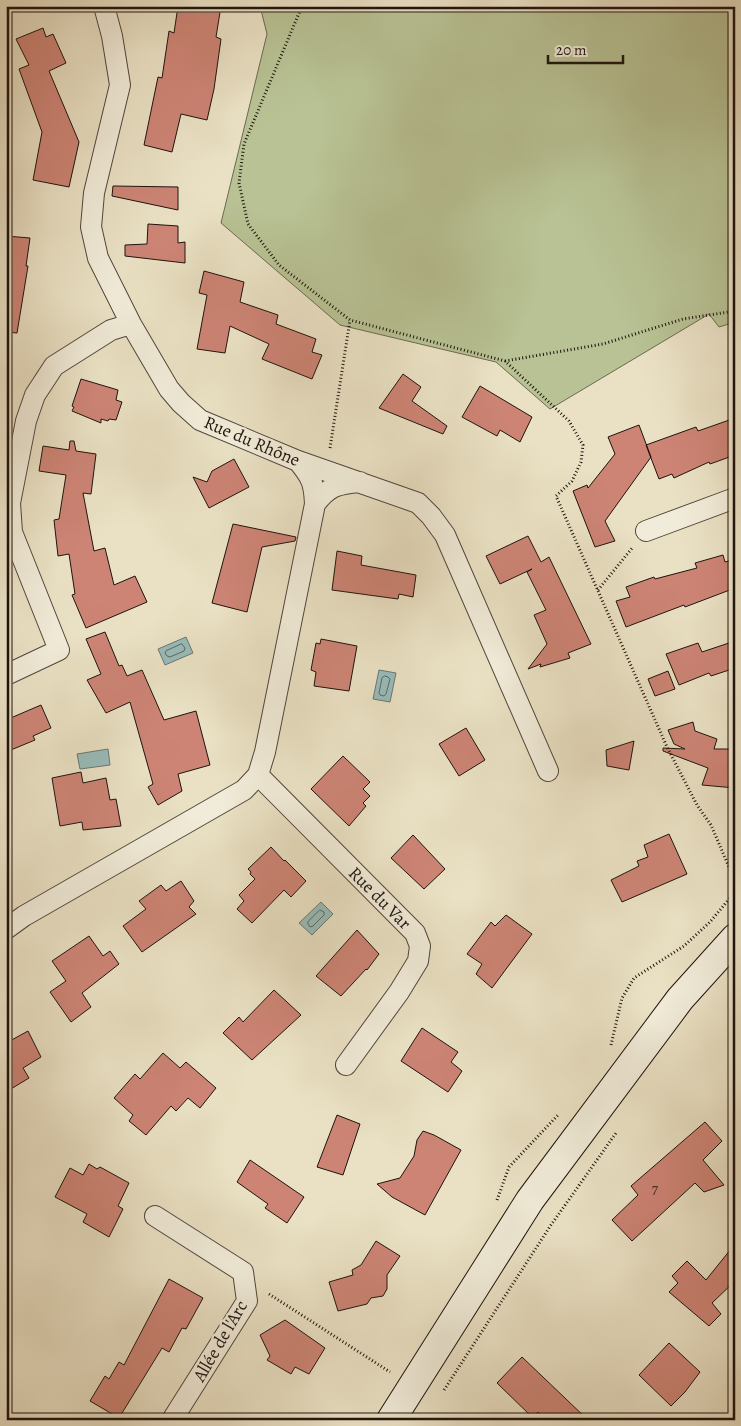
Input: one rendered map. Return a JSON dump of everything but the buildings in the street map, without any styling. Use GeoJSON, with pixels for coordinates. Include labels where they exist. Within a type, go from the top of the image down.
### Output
{"type":"FeatureCollection","features":[{"type":"Feature","properties":{"kind":"main road"},"geometry":{"type":"LineString","coordinates":[[391,1420],[530,1200],[680,999],[735,938]]}},
{"type":"Feature","properties":{"kind":"street","name":"Rue du Rhône"},"geometry":{"type":"LineString","coordinates":[[104,6],[112,36],[120,86],[94,193],[91,227],[98,258],[131,324],[169,389],[200,420],[298,461],[418,503],[431,516],[445,535],[548,771]]}},
{"type":"Feature","properties":{"kind":"street"},"geometry":{"type":"LineString","coordinates":[[6,675],[59,650],[12,532],[10,503],[26,421],[35,395],[54,366],[110,330],[131,324]]}},
{"type":"Feature","properties":{"kind":"street"},"geometry":{"type":"LineString","coordinates":[[6,929],[24,916],[244,790],[258,775],[265,752],[315,504],[314,488],[310,475],[298,461]]}},
{"type":"Feature","properties":{"kind":"street"},"geometry":{"type":"LineString","coordinates":[[315,504],[324,492],[341,484],[360,482]]}},
{"type":"Feature","properties":{"kind":"street"},"geometry":{"type":"LineString","coordinates":[[646,531],[735,498]]}},
{"type":"Feature","properties":{"kind":"street","name":"Rue du Var"},"geometry":{"type":"LineString","coordinates":[[258,775],[415,933],[420,946],[418,961],[399,992],[346,1065]]}},
{"type":"Feature","properties":{"kind":"street","name":"Allée de l'Arc"},"geometry":{"type":"LineString","coordinates":[[155,1216],[243,1272],[246,1287],[247,1301],[172,1420]]}},
{"type":"Feature","properties":{"kind":"path"},"geometry":{"type":"LineString","coordinates":[[302,6],[244,144],[239,183],[248,224],[279,265],[350,320],[505,362],[603,344],[683,319],[735,312]]}},
{"type":"Feature","properties":{"kind":"path"},"geometry":{"type":"LineString","coordinates":[[327,471],[350,320]]}},
{"type":"Feature","properties":{"kind":"path"},"geometry":{"type":"LineString","coordinates":[[505,362],[569,421],[583,445],[581,462],[572,480],[556,496],[667,747],[711,825],[735,880]]}},
{"type":"Feature","properties":{"kind":"path"},"geometry":{"type":"LineString","coordinates":[[598,590],[646,531]]}},
{"type":"Feature","properties":{"kind":"path"},"geometry":{"type":"LineString","coordinates":[[442,1393],[551,1225],[617,1131]]}},
{"type":"Feature","properties":{"kind":"path"},"geometry":{"type":"LineString","coordinates":[[246,1287],[264,1290],[392,1374]]}},
{"type":"Feature","properties":{"kind":"green space"},"geometry":{"type":"Polygon","coordinates":[[[260,6],[735,6],[735,322],[719,327],[709,314],[550,409],[496,362],[340,325],[221,223],[267,34],[260,6]]]}},
{"type":"Feature","properties":{"kind":"water"},"geometry":{"type":"Polygon","coordinates":[[[186,637],[193,653],[165,665],[158,649],[186,637]]]}},
{"type":"Feature","properties":{"kind":"water"},"geometry":{"type":"Polygon","coordinates":[[[379,670],[396,673],[390,702],[373,699],[379,670]]]}},
{"type":"Feature","properties":{"kind":"water"},"geometry":{"type":"Polygon","coordinates":[[[108,749],[110,765],[80,769],[77,754],[108,749]]]}},
{"type":"Feature","properties":{"kind":"water"},"geometry":{"type":"Polygon","coordinates":[[[321,902],[333,914],[312,935],[299,923],[321,902]]]}}]}
